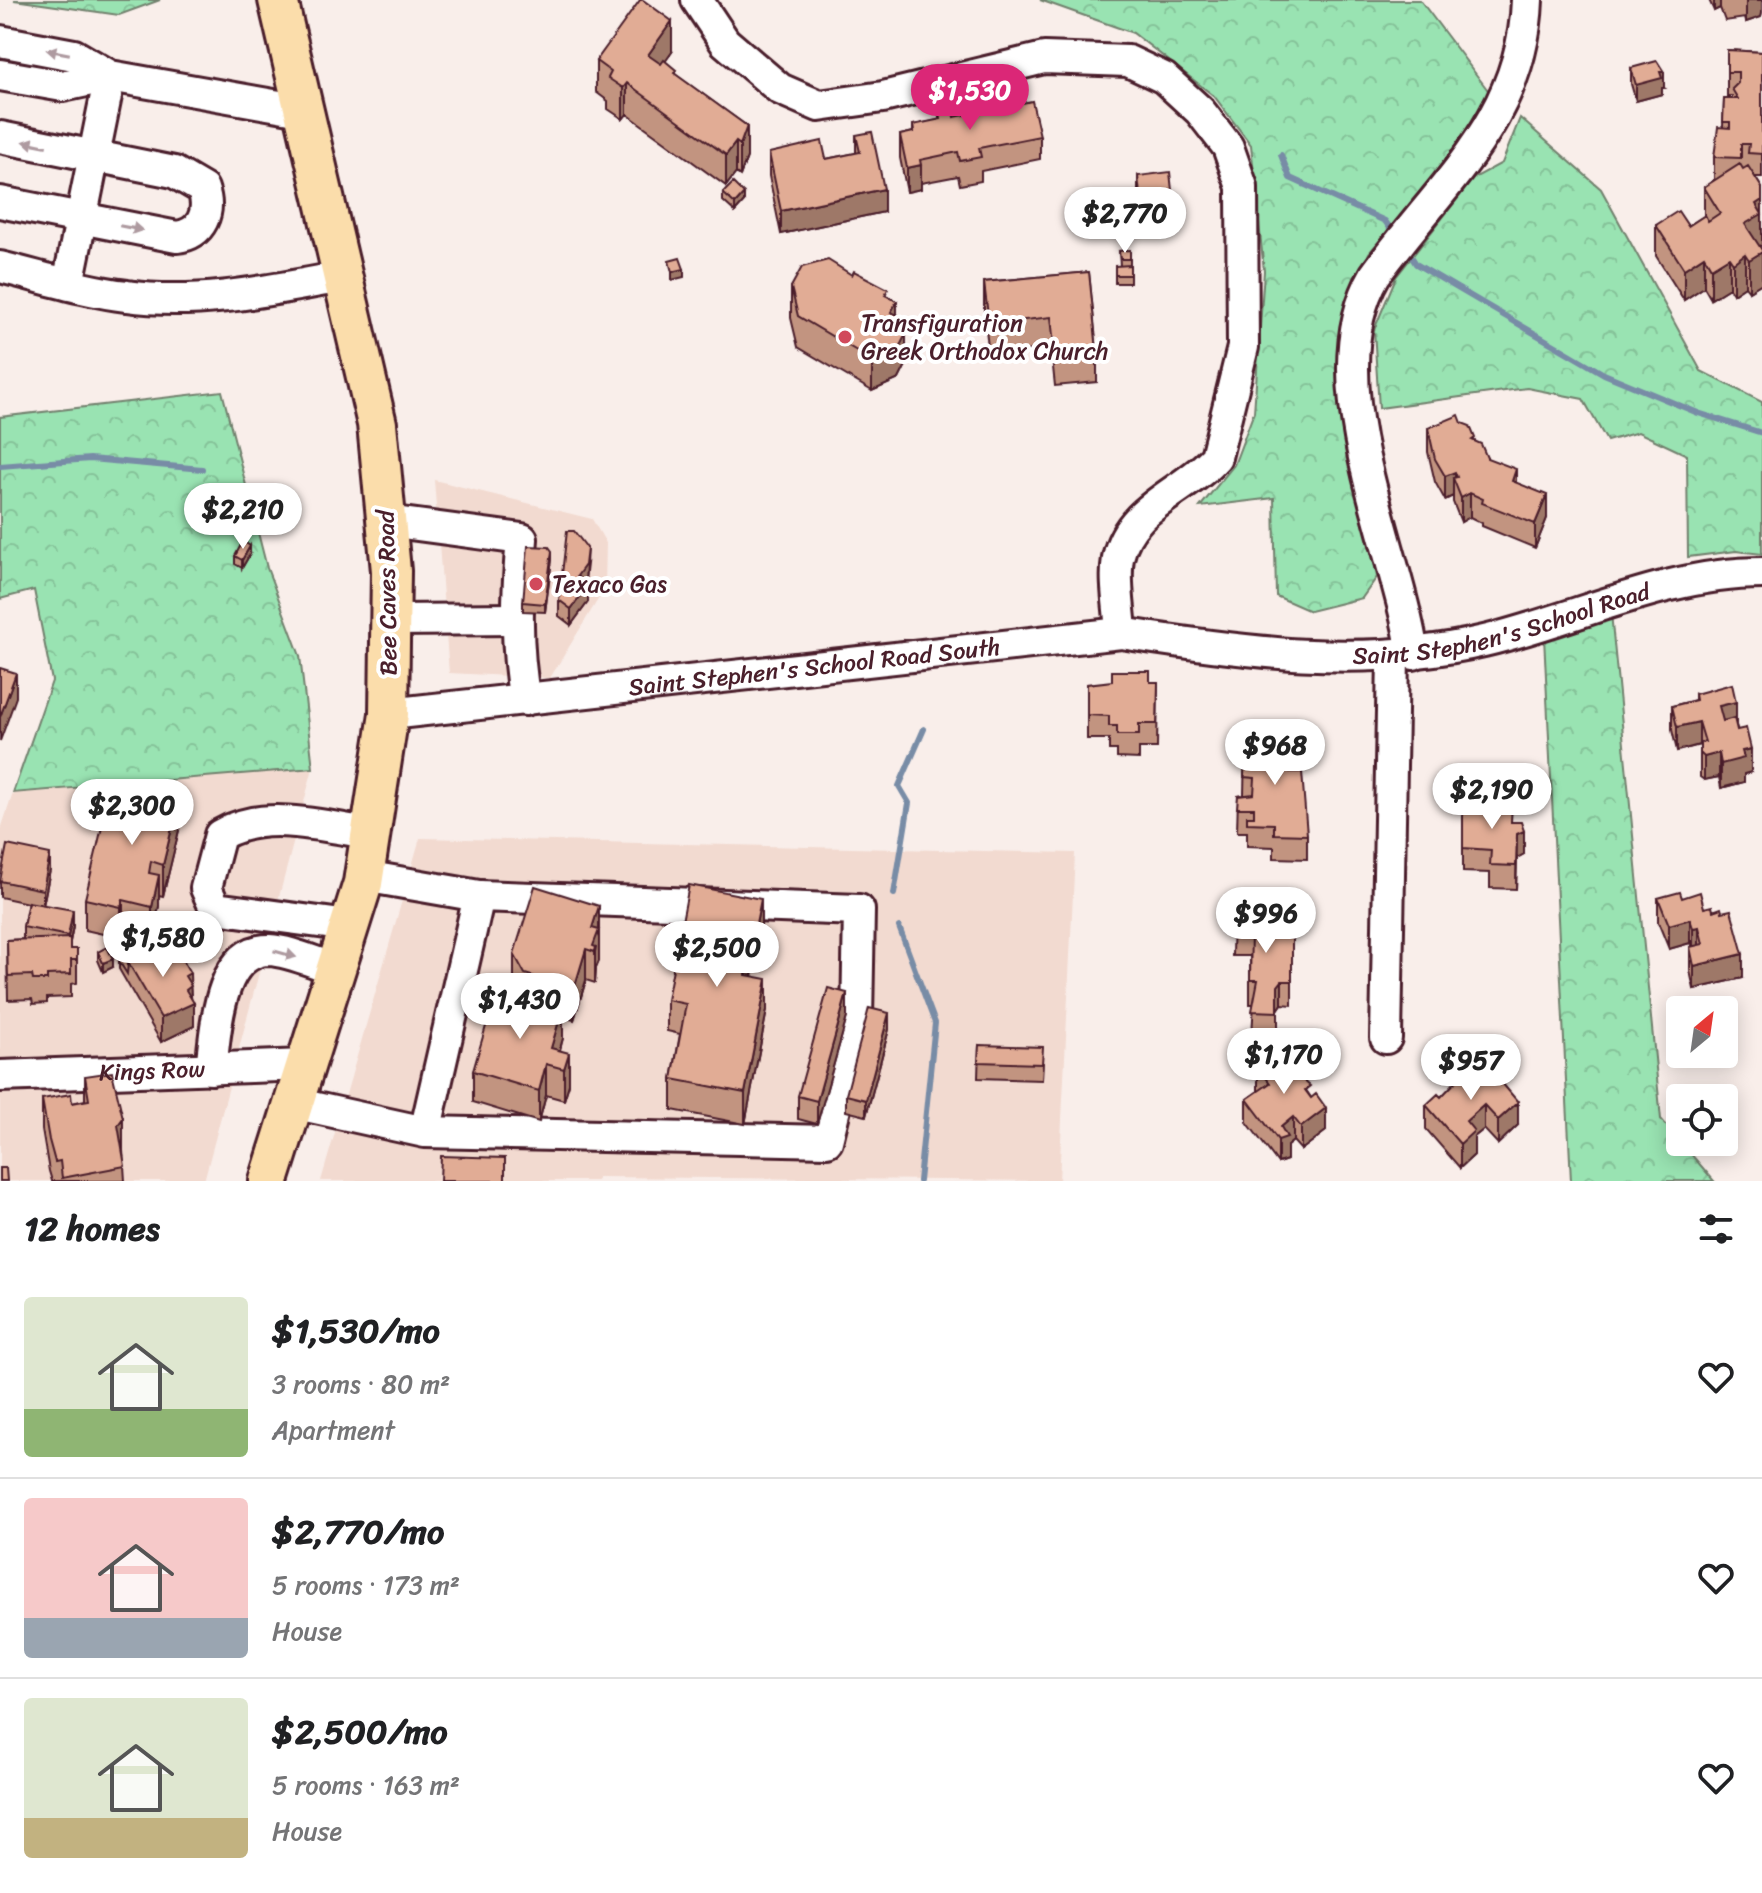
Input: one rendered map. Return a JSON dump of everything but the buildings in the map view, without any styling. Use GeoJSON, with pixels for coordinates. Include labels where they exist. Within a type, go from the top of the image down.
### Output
{"type":"FeatureCollection","features":[{"type":"Feature","properties":{"kind":"main road","name":"Bee Caves Road"},"geometry":{"type":"LineString","coordinates":[[269,1181],[364,876],[389,714],[391,620],[387,521],[377,424],[278,0]]}},
{"type":"Feature","properties":{"kind":"street"},"geometry":{"type":"LineString","coordinates":[[697,0],[725,42],[780,89],[819,106],[883,97],[1044,58],[1128,61],[1164,78],[1200,111],[1228,147],[1242,187],[1243,347],[1216,457],[1204,470],[1144,512],[1131,526],[1123,543],[1118,561],[1121,633]]}},
{"type":"Feature","properties":{"kind":"street"},"geometry":{"type":"LineString","coordinates":[[1386,1038],[1403,655],[1357,426],[1354,384],[1360,314],[1365,293],[1375,275],[1468,160],[1497,113],[1521,43],[1527,0]]}},
{"type":"Feature","properties":{"kind":"street"},"geometry":{"type":"LineString","coordinates":[[0,41],[74,55],[110,76],[302,110]]}},
{"type":"Feature","properties":{"kind":"street"},"geometry":{"type":"LineString","coordinates":[[0,75],[63,86],[110,76]]}},
{"type":"Feature","properties":{"kind":"street"},"geometry":{"type":"LineString","coordinates":[[68,284],[110,76]]}},
{"type":"Feature","properties":{"kind":"street"},"geometry":{"type":"LineString","coordinates":[[0,137],[187,176],[203,189],[207,210],[197,229],[187,236],[177,237],[0,202]]}},
{"type":"Feature","properties":{"kind":"street"},"geometry":{"type":"LineString","coordinates":[[0,267],[127,296],[216,298],[342,277]]}},
{"type":"Feature","properties":{"kind":"street"},"geometry":{"type":"LineString","coordinates":[[387,521],[522,539],[517,619],[518,664],[525,700]]}},
{"type":"Feature","properties":{"kind":"street","name":"Saint Stephen's School Road"},"geometry":{"type":"LineString","coordinates":[[1238,652],[1403,655],[1484,641],[1688,580],[1762,573]]}},
{"type":"Feature","properties":{"kind":"street"},"geometry":{"type":"LineString","coordinates":[[391,620],[517,619]]}},
{"type":"Feature","properties":{"kind":"street","name":"Saint Stephen's School Road South"},"geometry":{"type":"LineString","coordinates":[[389,714],[1121,633],[1238,652]]}},
{"type":"Feature","properties":{"kind":"street"},"geometry":{"type":"LineString","coordinates":[[349,926],[215,908],[206,888],[220,835],[237,825],[264,819],[371,833]]}},
{"type":"Feature","properties":{"kind":"street"},"geometry":{"type":"LineString","coordinates":[[293,1103],[425,1132],[827,1141],[857,1019],[859,910],[479,896],[364,876]]}},
{"type":"Feature","properties":{"kind":"street"},"geometry":{"type":"LineString","coordinates":[[425,1132],[479,896]]}},
{"type":"Feature","properties":{"kind":"street"},"geometry":{"type":"LineString","coordinates":[[211,1069],[229,972],[242,959],[272,950],[336,969]]}},
{"type":"Feature","properties":{"kind":"street","name":"Kings Row"},"geometry":{"type":"LineString","coordinates":[[0,1076],[305,1065]]}},
{"type":"Feature","properties":{"kind":"shaded area"},"geometry":{"type":"Polygon","coordinates":[[[434,480],[592,519],[606,543],[605,588],[550,678],[449,673],[434,480]]]}},
{"type":"Feature","properties":{"kind":"shaded area"},"geometry":{"type":"Polygon","coordinates":[[[313,768],[204,1181],[0,1181],[0,832],[13,793],[313,768]]]}},
{"type":"Feature","properties":{"kind":"shaded area"},"geometry":{"type":"Polygon","coordinates":[[[420,838],[1075,853],[1059,1181],[597,1177],[597,1181],[321,1181],[420,838]]]}},
{"type":"Feature","properties":{"kind":"green space"},"geometry":{"type":"Polygon","coordinates":[[[14,0],[160,0],[119,15],[14,0]]]}},
{"type":"Feature","properties":{"kind":"green space"},"geometry":{"type":"Polygon","coordinates":[[[1040,0],[1420,0],[1490,93],[1466,139],[1369,253],[1341,327],[1350,439],[1377,577],[1362,598],[1310,611],[1276,596],[1274,498],[1200,507],[1234,465],[1254,412],[1264,271],[1251,145],[1214,96],[1133,33],[1040,0]]]}},
{"type":"Feature","properties":{"kind":"green space"},"geometry":{"type":"Polygon","coordinates":[[[1520,118],[1601,189],[1701,371],[1762,402],[1762,554],[1736,551],[1688,557],[1687,455],[1638,432],[1607,441],[1583,399],[1527,388],[1379,408],[1374,330],[1396,277],[1474,178],[1502,163],[1520,118]]]}},
{"type":"Feature","properties":{"kind":"green space"},"geometry":{"type":"Polygon","coordinates":[[[222,391],[267,568],[300,656],[313,768],[13,793],[52,681],[34,590],[0,599],[0,417],[222,391]]]}},
{"type":"Feature","properties":{"kind":"green space"},"geometry":{"type":"Polygon","coordinates":[[[1611,613],[1661,1119],[1666,1125],[1666,1156],[1693,1156],[1714,1181],[1571,1181],[1544,637],[1611,613]]]}},
{"type":"Feature","properties":{"kind":"waterway"},"geometry":{"type":"LineString","coordinates":[[1281,155],[1290,178],[1385,221],[1390,228]]}},
{"type":"Feature","properties":{"kind":"waterway"},"geometry":{"type":"LineString","coordinates":[[1411,256],[1416,264],[1604,374],[1698,413],[1762,433]]}},
{"type":"Feature","properties":{"kind":"waterway"},"geometry":{"type":"LineString","coordinates":[[0,466],[90,459],[202,469]]}},
{"type":"Feature","properties":{"kind":"waterway"},"geometry":{"type":"LineString","coordinates":[[894,894],[909,803],[899,786],[924,729]]}},
{"type":"Feature","properties":{"kind":"waterway"},"geometry":{"type":"LineString","coordinates":[[899,927],[935,1023],[919,1181]]}},
{"type":"Feature","properties":{"kind":"place","name":"Transfiguration Greek Orthodox Church"},"geometry":{"type":"Point","coordinates":[845,337]}},
{"type":"Feature","properties":{"kind":"place","name":"Texaco Gas"},"geometry":{"type":"Point","coordinates":[536,584]}}]}
